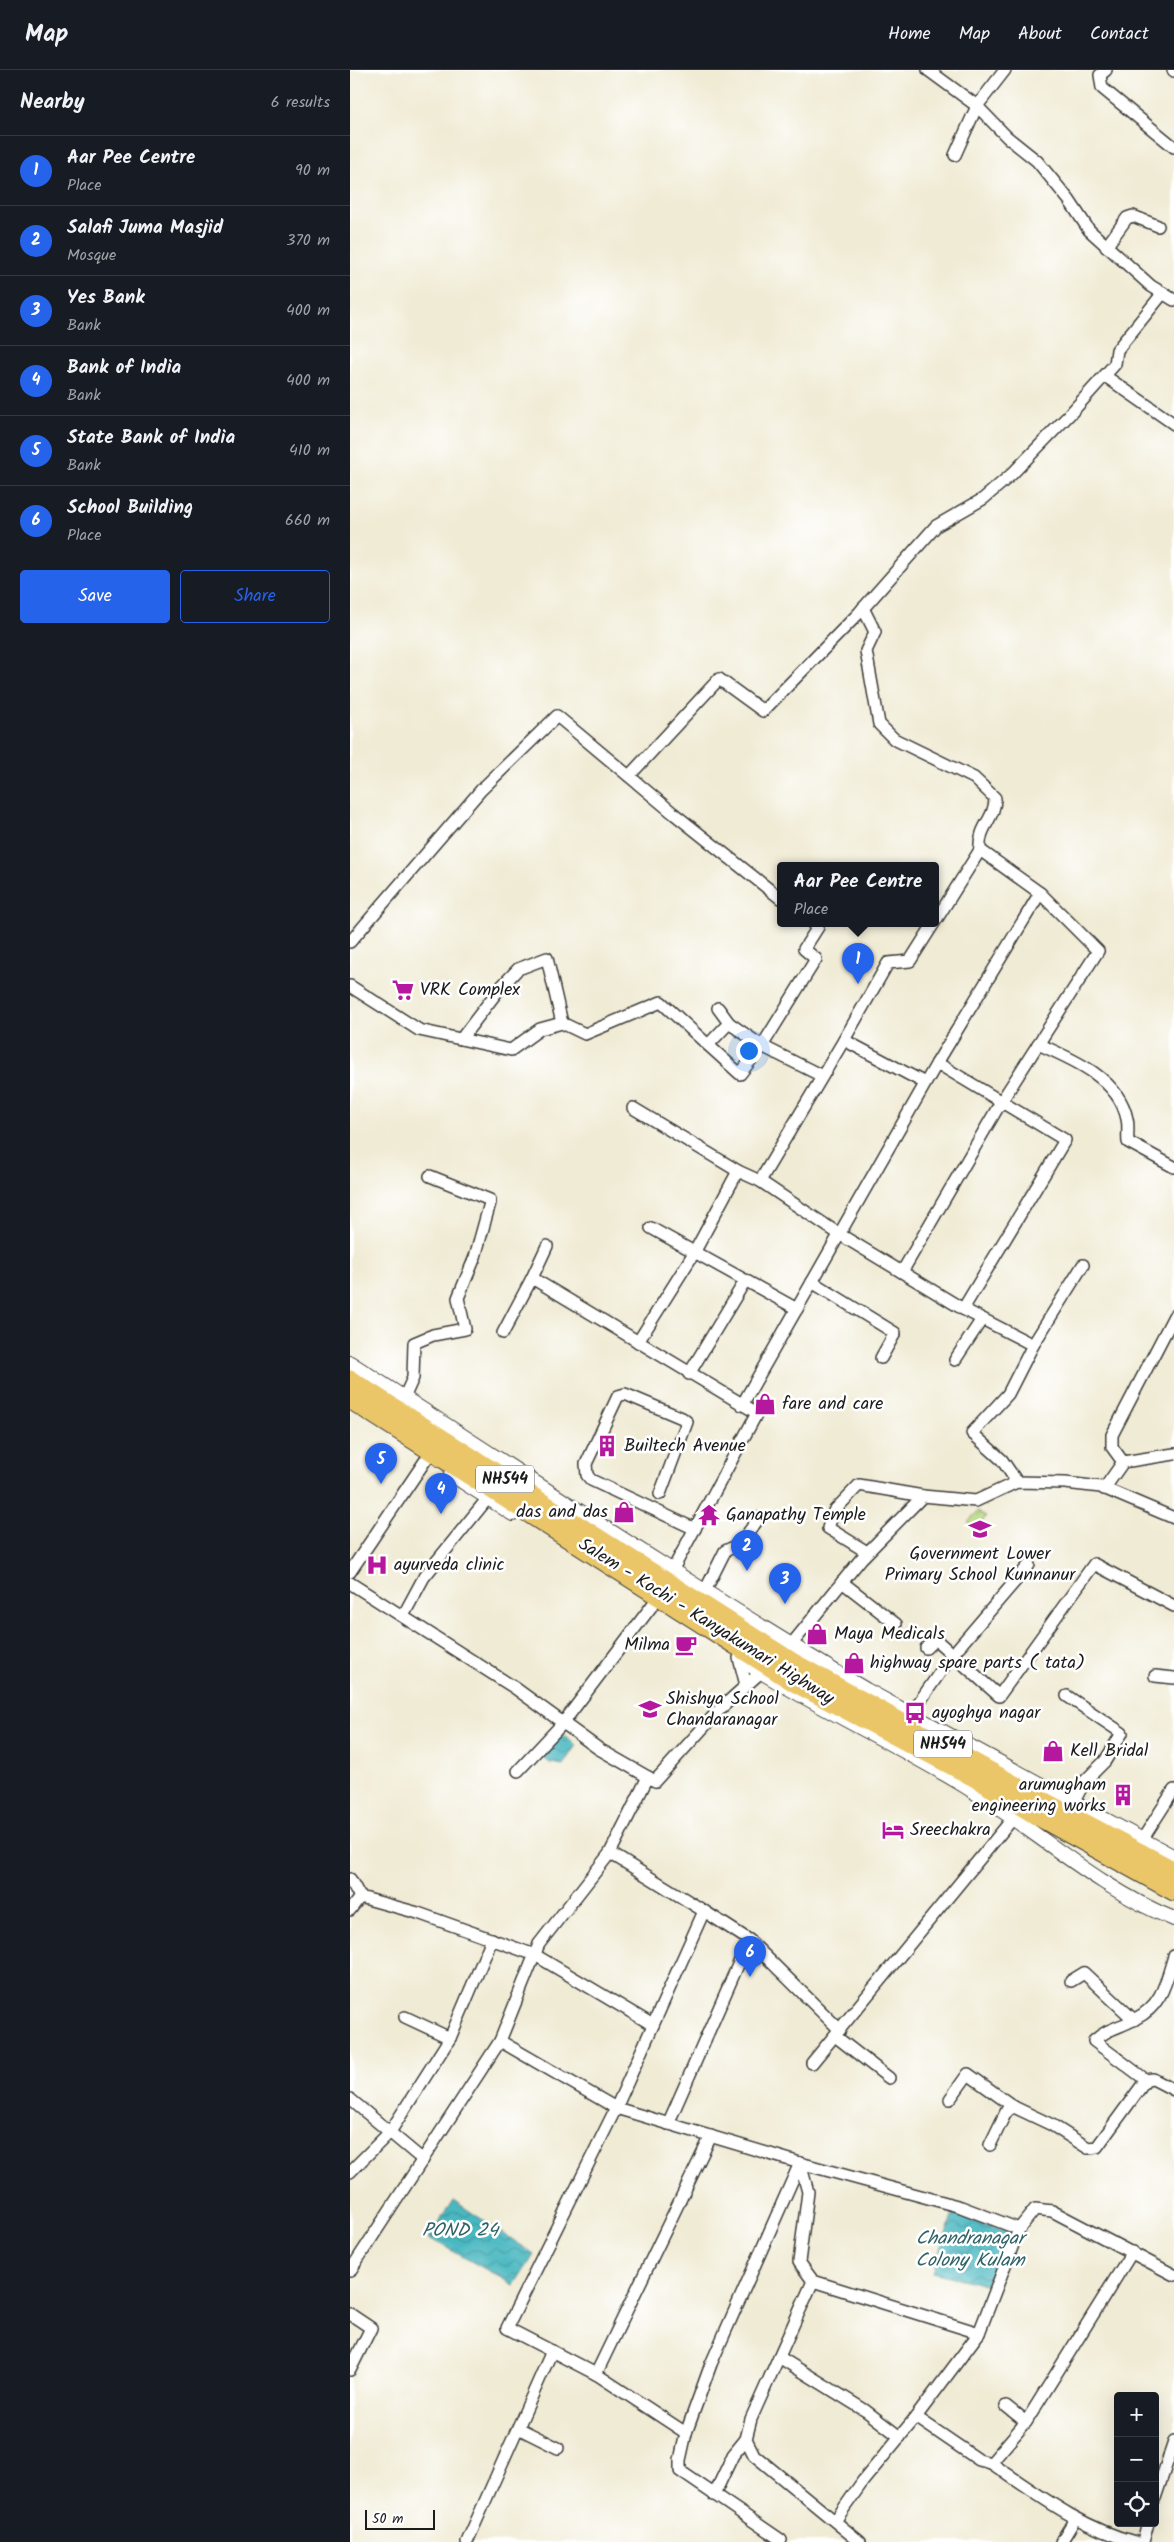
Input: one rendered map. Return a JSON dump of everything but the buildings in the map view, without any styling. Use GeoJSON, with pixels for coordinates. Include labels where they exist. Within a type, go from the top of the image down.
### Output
{"type":"FeatureCollection","features":[{"type":"Feature","properties":{"kind":"highway","name":"Salem - Kochi - Kanyakumari Highway"},"geometry":{"type":"LineString","coordinates":[[350,1380],[792,1662],[1043,1801],[1174,1870]]}},
{"type":"Feature","properties":{"kind":"highway","name":"Salem - Kochi - Kanyakumari Highway"},"geometry":{"type":"LineString","coordinates":[[350,1399],[794,1682],[974,1777],[1036,1815],[1174,1891]]}},
{"type":"Feature","properties":{"kind":"street"},"geometry":{"type":"LineString","coordinates":[[928,70],[977,106],[1007,137],[1037,161],[1089,230],[1106,247],[1163,294],[1174,300]]}},
{"type":"Feature","properties":{"kind":"street"},"geometry":{"type":"LineString","coordinates":[[955,155],[977,106],[1005,70]]}},
{"type":"Feature","properties":{"kind":"street"},"geometry":{"type":"LineString","coordinates":[[1106,70],[1100,76],[1102,88],[1174,147]]}},
{"type":"Feature","properties":{"kind":"street"},"geometry":{"type":"LineString","coordinates":[[1106,247],[1127,218],[1132,216],[1158,226]]}},
{"type":"Feature","properties":{"kind":"street"},"geometry":{"type":"LineString","coordinates":[[629,776],[719,679],[763,711],[863,608],[936,526],[984,499],[1012,474],[1105,376],[1115,364],[1117,350],[1163,294]]}},
{"type":"Feature","properties":{"kind":"street"},"geometry":{"type":"LineString","coordinates":[[1105,376],[1174,424]]}},
{"type":"Feature","properties":{"kind":"street"},"geometry":{"type":"LineString","coordinates":[[863,608],[875,632],[866,651],[879,724],[894,739],[974,778],[995,798],[995,810],[979,836],[980,850],[939,916]]}},
{"type":"Feature","properties":{"kind":"street"},"geometry":{"type":"LineString","coordinates":[[350,942],[481,790],[557,716],[777,896]]}},
{"type":"Feature","properties":{"kind":"street"},"geometry":{"type":"LineString","coordinates":[[902,1272],[1001,1102],[1098,951],[1040,893],[980,850]]}},
{"type":"Feature","properties":{"kind":"street"},"geometry":{"type":"LineString","coordinates":[[742,1404],[925,1083],[1040,893]]}},
{"type":"Feature","properties":{"kind":"street"},"geometry":{"type":"LineString","coordinates":[[350,986],[419,1030],[511,1050],[540,1029],[562,1022],[585,1034],[661,1002],[740,1074],[762,1046],[816,959],[804,949],[818,927]]}},
{"type":"Feature","properties":{"kind":"street"},"geometry":{"type":"LineString","coordinates":[[760,1181],[888,963],[910,961],[932,927]]}},
{"type":"Feature","properties":{"kind":"street"},"geometry":{"type":"LineString","coordinates":[[461,1039],[500,988],[518,969],[547,958],[562,1022]]}},
{"type":"Feature","properties":{"kind":"street"},"geometry":{"type":"LineString","coordinates":[[718,1008],[729,1023],[762,1046],[822,1076]]}},
{"type":"Feature","properties":{"kind":"street"},"geometry":{"type":"LineString","coordinates":[[708,1046],[729,1023]]}},
{"type":"Feature","properties":{"kind":"street"},"geometry":{"type":"LineString","coordinates":[[844,1040],[925,1083]]}},
{"type":"Feature","properties":{"kind":"street"},"geometry":{"type":"LineString","coordinates":[[1038,1044],[1096,1073],[1120,1100],[1127,1119],[1128,1142],[1174,1166]]}},
{"type":"Feature","properties":{"kind":"street"},"geometry":{"type":"LineString","coordinates":[[937,1063],[1066,1140],[963,1309]]}},
{"type":"Feature","properties":{"kind":"street"},"geometry":{"type":"LineString","coordinates":[[633,1108],[738,1171],[760,1181],[839,1234],[963,1309],[1034,1345]]}},
{"type":"Feature","properties":{"kind":"street"},"geometry":{"type":"LineString","coordinates":[[638,1342],[694,1253],[738,1171]]}},
{"type":"Feature","properties":{"kind":"street"},"geometry":{"type":"LineString","coordinates":[[404,1398],[412,1378],[414,1343],[433,1335],[465,1329],[458,1298],[475,1257],[490,1204],[490,1200],[479,1194],[430,1176]]}},
{"type":"Feature","properties":{"kind":"street"},"geometry":{"type":"LineString","coordinates":[[651,1228],[797,1309]]}},
{"type":"Feature","properties":{"kind":"street"},"geometry":{"type":"LineString","coordinates":[[503,1333],[548,1246]]}},
{"type":"Feature","properties":{"kind":"street"},"geometry":{"type":"LineString","coordinates":[[1016,1482],[1002,1460],[972,1433],[1008,1394],[1034,1345],[1083,1265]]}},
{"type":"Feature","properties":{"kind":"street"},"geometry":{"type":"LineString","coordinates":[[532,1278],[757,1413],[672,1571]]}},
{"type":"Feature","properties":{"kind":"street"},"geometry":{"type":"LineString","coordinates":[[690,1374],[745,1280]]}},
{"type":"Feature","properties":{"kind":"street"},"geometry":{"type":"LineString","coordinates":[[812,1282],[894,1333],[881,1358]]}},
{"type":"Feature","properties":{"kind":"street"},"geometry":{"type":"LineString","coordinates":[[1123,1462],[1112,1447],[1112,1435],[1174,1316]]}},
{"type":"Feature","properties":{"kind":"street"},"geometry":{"type":"LineString","coordinates":[[955,1360],[982,1319]]}},
{"type":"Feature","properties":{"kind":"street"},"geometry":{"type":"LineString","coordinates":[[350,1363],[672,1571],[866,1690],[1174,1857]]}},
{"type":"Feature","properties":{"kind":"street"},"geometry":{"type":"LineString","coordinates":[[660,1494],[687,1422],[625,1394],[618,1396],[586,1464],[587,1475],[591,1480],[695,1529]]}},
{"type":"Feature","properties":{"kind":"street"},"geometry":{"type":"LineString","coordinates":[[350,1410],[761,1672],[960,1783],[1014,1817],[1116,1889],[1174,1919]]}},
{"type":"Feature","properties":{"kind":"street"},"geometry":{"type":"LineString","coordinates":[[1104,1488],[1123,1462],[1174,1454]]}},
{"type":"Feature","properties":{"kind":"street"},"geometry":{"type":"LineString","coordinates":[[350,1572],[426,1458]]}},
{"type":"Feature","properties":{"kind":"street"},"geometry":{"type":"LineString","coordinates":[[867,1552],[828,1528],[834,1510],[859,1486],[922,1496],[976,1501],[1016,1482],[1065,1482],[1104,1488],[1174,1518]]}},
{"type":"Feature","properties":{"kind":"street"},"geometry":{"type":"LineString","coordinates":[[791,1645],[867,1552],[922,1496]]}},
{"type":"Feature","properties":{"kind":"street"},"geometry":{"type":"LineString","coordinates":[[403,1616],[424,1577],[488,1498]]}},
{"type":"Feature","properties":{"kind":"street"},"geometry":{"type":"LineString","coordinates":[[704,1591],[725,1550],[740,1544],[759,1518]]}},
{"type":"Feature","properties":{"kind":"street"},"geometry":{"type":"LineString","coordinates":[[911,1714],[952,1655],[1030,1564]]}},
{"type":"Feature","properties":{"kind":"street"},"geometry":{"type":"LineString","coordinates":[[926,1648],[935,1640],[999,1696],[1094,1564],[1174,1606]]}},
{"type":"Feature","properties":{"kind":"street"},"geometry":{"type":"LineString","coordinates":[[842,1582],[896,1624]]}},
{"type":"Feature","properties":{"kind":"street"},"geometry":{"type":"LineString","coordinates":[[350,1583],[515,1688],[598,1748],[655,1780],[720,1709],[761,1672]]}},
{"type":"Feature","properties":{"kind":"street"},"geometry":{"type":"LineString","coordinates":[[518,1771],[563,1723],[654,1603]]}},
{"type":"Feature","properties":{"kind":"street"},"geometry":{"type":"LineString","coordinates":[[739,1658],[746,1685]]}},
{"type":"Feature","properties":{"kind":"street"},"geometry":{"type":"LineString","coordinates":[[1155,1676],[1174,1678]]}},
{"type":"Feature","properties":{"kind":"street"},"geometry":{"type":"LineString","coordinates":[[1067,1696],[1122,1732],[1105,1761],[1085,1782],[1073,1803]]}},
{"type":"Feature","properties":{"kind":"street"},"geometry":{"type":"LineString","coordinates":[[350,2271],[500,2041],[539,1944],[610,1852],[648,1777]]}},
{"type":"Feature","properties":{"kind":"street"},"geometry":{"type":"LineString","coordinates":[[1142,1840],[1174,1790]]}},
{"type":"Feature","properties":{"kind":"street"},"geometry":{"type":"LineString","coordinates":[[812,2063],[1014,1817]]}},
{"type":"Feature","properties":{"kind":"street"},"geometry":{"type":"LineString","coordinates":[[610,1852],[749,1940],[838,2033],[889,2078]]}},
{"type":"Feature","properties":{"kind":"street"},"geometry":{"type":"LineString","coordinates":[[350,1879],[360,1897],[418,1913],[535,1955],[653,2025]]}},
{"type":"Feature","properties":{"kind":"street"},"geometry":{"type":"LineString","coordinates":[[350,1910],[360,1897]]}},
{"type":"Feature","properties":{"kind":"street"},"geometry":{"type":"LineString","coordinates":[[686,2433],[596,2374],[507,2328],[616,2108],[704,1911]]}},
{"type":"Feature","properties":{"kind":"street"},"geometry":{"type":"LineString","coordinates":[[350,2172],[390,2132],[450,2038],[492,1939]]}},
{"type":"Feature","properties":{"kind":"street"},"geometry":{"type":"LineString","coordinates":[[668,2124],[749,1940]]}},
{"type":"Feature","properties":{"kind":"street"},"geometry":{"type":"LineString","coordinates":[[1174,1956],[1166,1985],[1159,1999],[1148,2011],[1134,2020],[1105,2031],[1094,2041],[1146,2080],[1153,2079],[1174,2090]]}},
{"type":"Feature","properties":{"kind":"street"},"geometry":{"type":"LineString","coordinates":[[1071,1981],[1084,1973],[1134,2020]]}},
{"type":"Feature","properties":{"kind":"street"},"geometry":{"type":"LineString","coordinates":[[405,2017],[450,2038]]}},
{"type":"Feature","properties":{"kind":"street"},"geometry":{"type":"LineString","coordinates":[[500,2041],[616,2108],[800,2163],[961,2207],[1019,2229]]}},
{"type":"Feature","properties":{"kind":"street"},"geometry":{"type":"LineString","coordinates":[[950,2099],[968,2074],[1014,2107],[1052,2125],[1088,2148],[1097,2147],[1146,2080]]}},
{"type":"Feature","properties":{"kind":"street"},"geometry":{"type":"LineString","coordinates":[[350,2099],[423,2160]]}},
{"type":"Feature","properties":{"kind":"street"},"geometry":{"type":"LineString","coordinates":[[990,2145],[1007,2110],[1014,2107]]}},
{"type":"Feature","properties":{"kind":"street"},"geometry":{"type":"LineString","coordinates":[[596,2374],[711,2136]]}},
{"type":"Feature","properties":{"kind":"street"},"geometry":{"type":"LineString","coordinates":[[800,2163],[808,2192],[799,2262],[813,2280],[979,2333]]}},
{"type":"Feature","properties":{"kind":"street"},"geometry":{"type":"LineString","coordinates":[[781,2541],[680,2472],[680,2460],[686,2433],[711,2364],[800,2163]]}},
{"type":"Feature","properties":{"kind":"street"},"geometry":{"type":"LineString","coordinates":[[835,2521],[863,2481],[900,2438],[979,2333],[1019,2229],[1035,2209],[1052,2211],[1174,2275]]}},
{"type":"Feature","properties":{"kind":"street"},"geometry":{"type":"LineString","coordinates":[[991,2463],[1026,2422],[1132,2252]]}},
{"type":"Feature","properties":{"kind":"street"},"geometry":{"type":"LineString","coordinates":[[714,2495],[733,2455],[746,2439],[751,2419],[813,2280]]}},
{"type":"Feature","properties":{"kind":"street"},"geometry":{"type":"LineString","coordinates":[[350,2314],[371,2328],[350,2370]]}},
{"type":"Feature","properties":{"kind":"street"},"geometry":{"type":"LineString","coordinates":[[467,2542],[552,2351]]}},
{"type":"Feature","properties":{"kind":"street"},"geometry":{"type":"LineString","coordinates":[[778,2357],[866,2411],[900,2438]]}},
{"type":"Feature","properties":{"kind":"street"},"geometry":{"type":"LineString","coordinates":[[1006,2406],[1026,2422]]}},
{"type":"Feature","properties":{"kind":"street"},"geometry":{"type":"LineString","coordinates":[[916,2417],[979,2460],[991,2463],[1075,2519],[1109,2536],[1135,2542]]}},
{"type":"Feature","properties":{"kind":"street"},"geometry":{"type":"LineString","coordinates":[[518,2428],[558,2448]]}},
{"type":"Feature","properties":{"kind":"street"},"geometry":{"type":"LineString","coordinates":[[746,2439],[754,2455],[860,2542]]}},
{"type":"Feature","properties":{"kind":"street"},"geometry":{"type":"LineString","coordinates":[[1159,2486],[1174,2442]]}},
{"type":"Feature","properties":{"kind":"street"},"geometry":{"type":"LineString","coordinates":[[1061,2542],[1075,2519]]}},
{"type":"Feature","properties":{"kind":"street"},"geometry":{"type":"LineString","coordinates":[[1144,2542],[1147,2527]]}},
{"type":"Feature","properties":{"kind":"green space"},"geometry":{"type":"Polygon","coordinates":[[[978,1511],[986,1517],[976,1529],[968,1522],[978,1511]]]}},
{"type":"Feature","properties":{"kind":"water"},"geometry":{"type":"Polygon","coordinates":[[[557,1733],[567,1737],[576,1745],[563,1765],[550,1763],[541,1756],[543,1750],[557,1733]]]}},
{"type":"Feature","properties":{"kind":"water","name":"POND 24"},"geometry":{"type":"Polygon","coordinates":[[[453,2200],[534,2254],[514,2285],[429,2238],[453,2200]]]}},
{"type":"Feature","properties":{"kind":"water","name":"Chandranagar Colony Kulam"},"geometry":{"type":"Polygon","coordinates":[[[953,2214],[1009,2232],[986,2285],[933,2272],[953,2214]]]}},
{"type":"Feature","properties":{"kind":"place","name":"Aar Pee Centre"},"geometry":{"type":"Point","coordinates":[858,984]}},
{"type":"Feature","properties":{"kind":"place","name":"VRK Complex"},"geometry":{"type":"Point","coordinates":[403,990]}},
{"type":"Feature","properties":{"kind":"place","name":"fare and care"},"geometry":{"type":"Point","coordinates":[765,1404]}},
{"type":"Feature","properties":{"kind":"place","name":"Builtech Avenue"},"geometry":{"type":"Point","coordinates":[607,1446]}},
{"type":"Feature","properties":{"kind":"place","name":"State Bank of India"},"geometry":{"type":"Point","coordinates":[381,1484]}},
{"type":"Feature","properties":{"kind":"place","name":"das and das"},"geometry":{"type":"Point","coordinates":[624,1512]}},
{"type":"Feature","properties":{"kind":"place","name":"Bank of India"},"geometry":{"type":"Point","coordinates":[441,1514]}},
{"type":"Feature","properties":{"kind":"place","name":"Ganapathy Temple"},"geometry":{"type":"Point","coordinates":[709,1515]}},
{"type":"Feature","properties":{"kind":"place","name":"Government Lower Primary School Kunnanur"},"geometry":{"type":"Point","coordinates":[980,1529]}},
{"type":"Feature","properties":{"kind":"place","name":"ayurveda clinic"},"geometry":{"type":"Point","coordinates":[377,1565]}},
{"type":"Feature","properties":{"kind":"place","name":"Salafi Juma Masjid"},"geometry":{"type":"Point","coordinates":[747,1571]}},
{"type":"Feature","properties":{"kind":"place","name":"Yes Bank"},"geometry":{"type":"Point","coordinates":[785,1604]}},
{"type":"Feature","properties":{"kind":"place","name":"Maya Medicals"},"geometry":{"type":"Point","coordinates":[817,1634]}},
{"type":"Feature","properties":{"kind":"place","name":"Milma"},"geometry":{"type":"Point","coordinates":[686,1645]}},
{"type":"Feature","properties":{"kind":"place","name":"highway spare parts ( tata)"},"geometry":{"type":"Point","coordinates":[854,1663]}},
{"type":"Feature","properties":{"kind":"place","name":"Shishya School Chandaranagar"},"geometry":{"type":"Point","coordinates":[650,1709]}},
{"type":"Feature","properties":{"kind":"place","name":"ayoghya nagar"},"geometry":{"type":"Point","coordinates":[915,1713]}},
{"type":"Feature","properties":{"kind":"place","name":"Kell Bridal"},"geometry":{"type":"Point","coordinates":[1053,1751]}},
{"type":"Feature","properties":{"kind":"place","name":"arumugham engineering works"},"geometry":{"type":"Point","coordinates":[1123,1795]}},
{"type":"Feature","properties":{"kind":"place","name":"Sreechakra"},"geometry":{"type":"Point","coordinates":[893,1830]}},
{"type":"Feature","properties":{"kind":"place","name":"School Building"},"geometry":{"type":"Point","coordinates":[750,1977]}}]}
